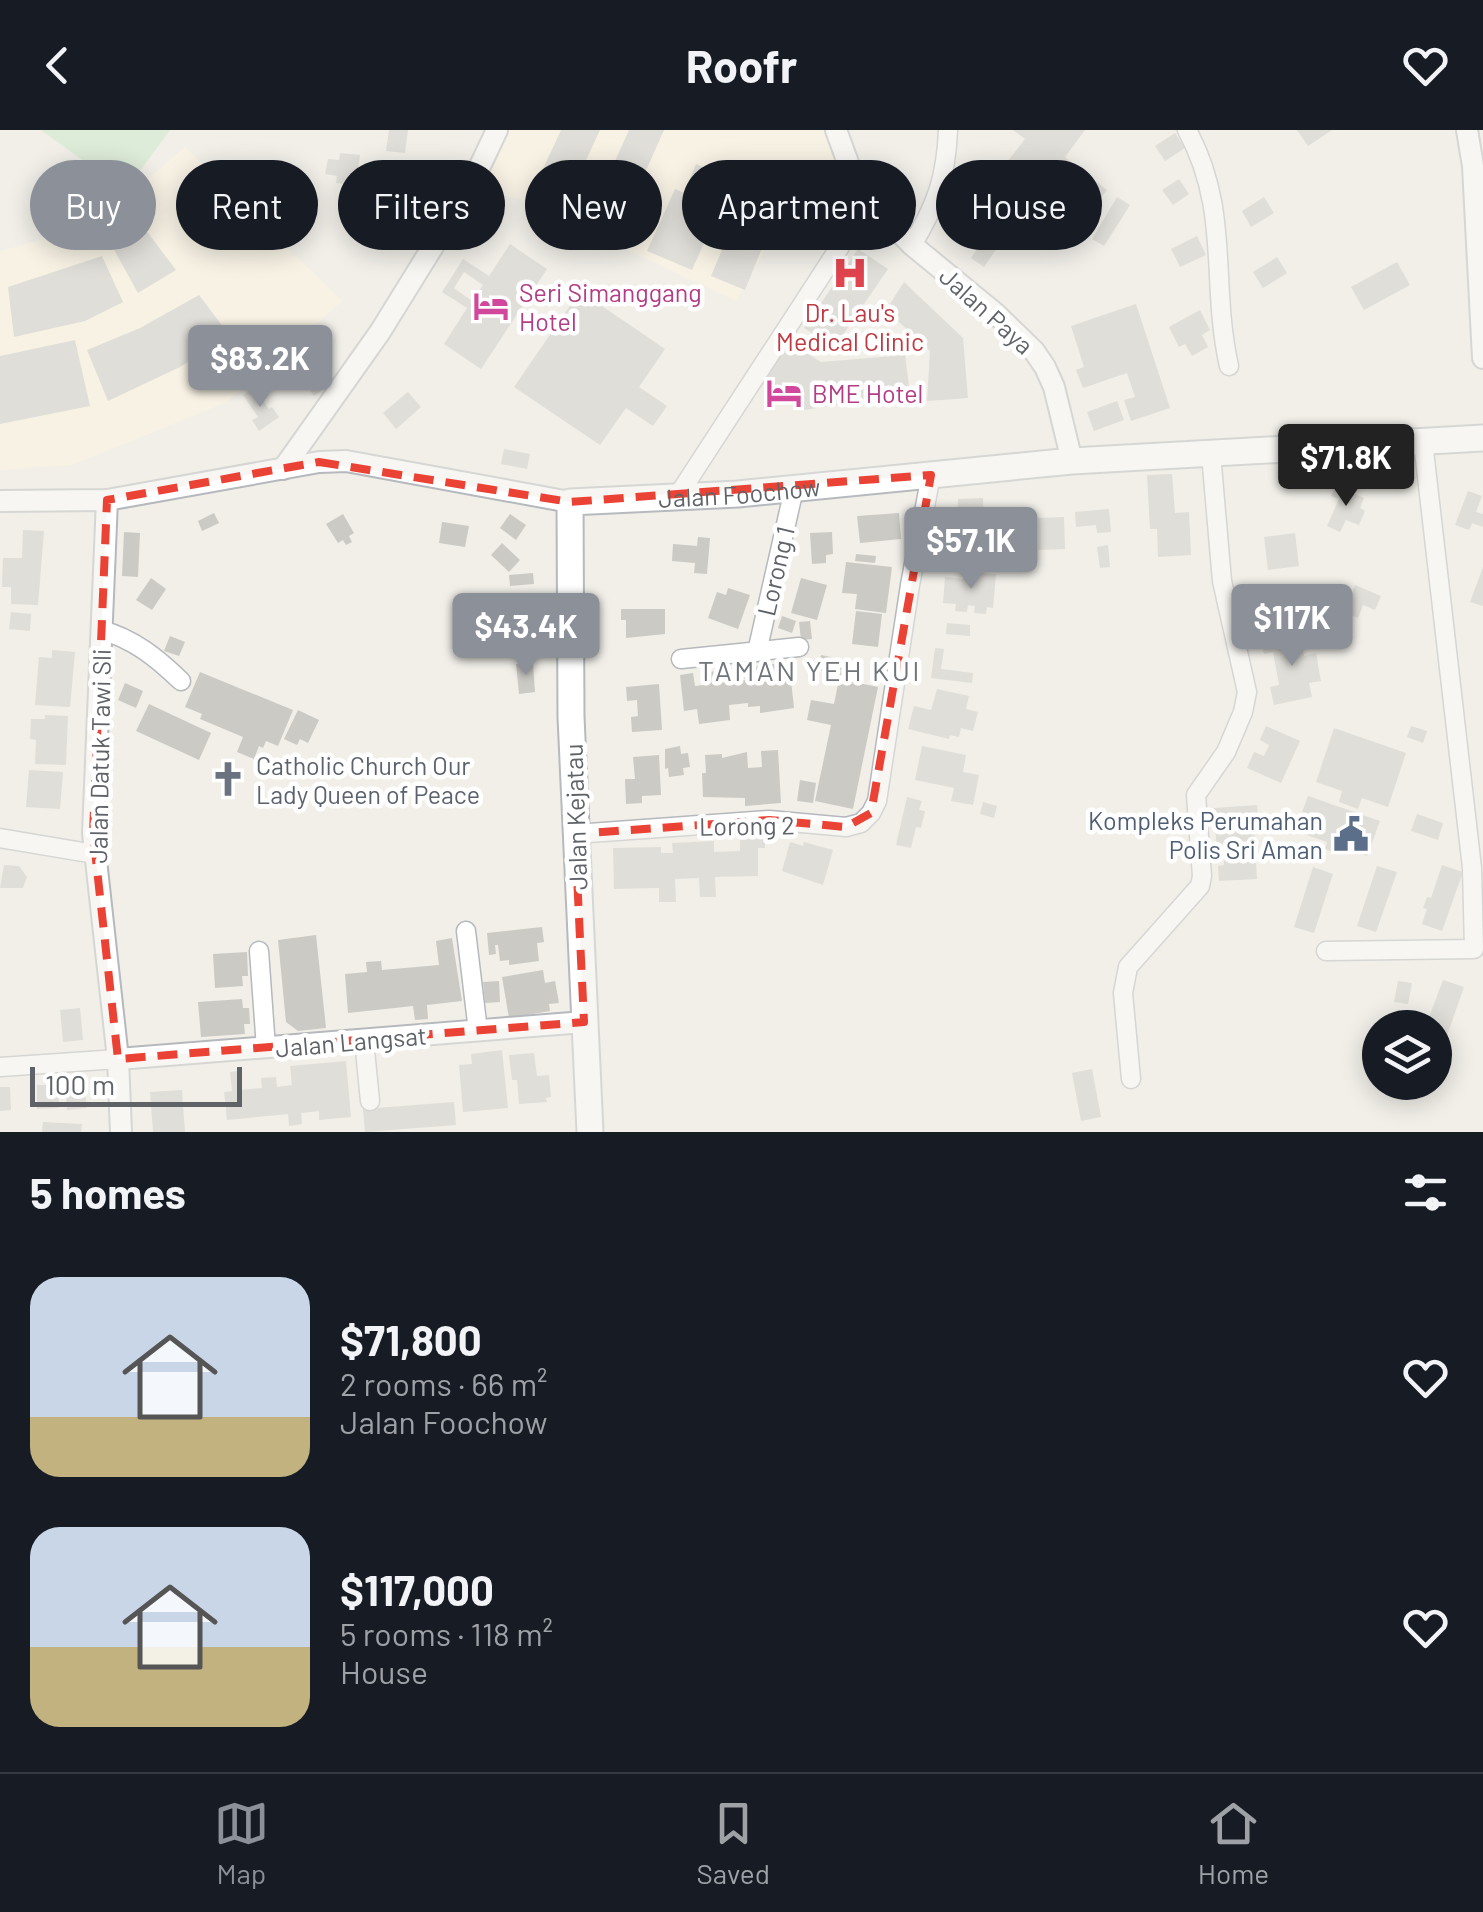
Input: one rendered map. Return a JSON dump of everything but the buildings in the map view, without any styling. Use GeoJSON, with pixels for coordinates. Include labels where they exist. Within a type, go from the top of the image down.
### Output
{"type":"FeatureCollection","features":[{"type":"Feature","properties":{"kind":"main road","name":"Jalan Foochow"},"geometry":{"type":"LineString","coordinates":[[570,502],[794,489],[1072,461],[1483,438]]}},
{"type":"Feature","properties":{"kind":"main road","name":"Jalan Kejatau"},"geometry":{"type":"LineString","coordinates":[[570,502],[575,834],[590,1132]]}},
{"type":"Feature","properties":{"kind":"street"},"geometry":{"type":"LineString","coordinates":[[284,469],[380,332],[472,185],[496,130]]}},
{"type":"Feature","properties":{"kind":"street","name":"Jalan Paya"},"geometry":{"type":"LineString","coordinates":[[836,130],[847,160]]}},
{"type":"Feature","properties":{"kind":"street"},"geometry":{"type":"LineString","coordinates":[[916,237],[942,188],[948,130]]}},
{"type":"Feature","properties":{"kind":"street"},"geometry":{"type":"LineString","coordinates":[[1187,130],[1198,149],[1216,211],[1218,300],[1229,366]]}},
{"type":"Feature","properties":{"kind":"street"},"geometry":{"type":"LineString","coordinates":[[1466,130],[1478,165],[1483,358]]}},
{"type":"Feature","properties":{"kind":"street","name":"Jalan Paya"},"geometry":{"type":"LineString","coordinates":[[916,248],[1034,351],[1054,386],[1072,461]]}},
{"type":"Feature","properties":{"kind":"street"},"geometry":{"type":"LineString","coordinates":[[677,498],[838,250]]}},
{"type":"Feature","properties":{"kind":"street"},"geometry":{"type":"LineString","coordinates":[[1326,951],[1479,949],[1423,442]]}},
{"type":"Feature","properties":{"kind":"street"},"geometry":{"type":"LineString","coordinates":[[1131,1079],[1124,980],[1135,956],[1200,886],[1196,795],[1226,752],[1246,702],[1222,581],[1210,454]]}},
{"type":"Feature","properties":{"kind":"street","name":"Jalan Foochow"},"geometry":{"type":"LineString","coordinates":[[0,502],[107,500],[318,462],[346,461],[570,502]]}},
{"type":"Feature","properties":{"kind":"street","name":"Lorong 2"},"geometry":{"type":"LineString","coordinates":[[575,834],[788,820],[846,827],[861,823],[871,814],[877,802],[910,585],[932,476]]}},
{"type":"Feature","properties":{"kind":"street","name":"Lorong 1"},"geometry":{"type":"LineString","coordinates":[[756,652],[794,489]]}},
{"type":"Feature","properties":{"kind":"street","name":"Jalan Datuk Tawi Sli"},"geometry":{"type":"LineString","coordinates":[[107,500],[95,854],[118,1059],[121,1132]]}},
{"type":"Feature","properties":{"kind":"street"},"geometry":{"type":"LineString","coordinates":[[101,630],[142,647],[181,681]]}},
{"type":"Feature","properties":{"kind":"street"},"geometry":{"type":"LineString","coordinates":[[680,659],[800,647]]}},
{"type":"Feature","properties":{"kind":"street"},"geometry":{"type":"LineString","coordinates":[[0,838],[95,854]]}},
{"type":"Feature","properties":{"kind":"street"},"geometry":{"type":"LineString","coordinates":[[466,930],[478,1031]]}},
{"type":"Feature","properties":{"kind":"street"},"geometry":{"type":"LineString","coordinates":[[258,951],[266,1048]]}},
{"type":"Feature","properties":{"kind":"street","name":"Jalan Langsat"},"geometry":{"type":"LineString","coordinates":[[118,1059],[584,1022]]}},
{"type":"Feature","properties":{"kind":"street"},"geometry":{"type":"LineString","coordinates":[[364,1040],[370,1101]]}},
{"type":"Feature","properties":{"kind":"street"},"geometry":{"type":"LineString","coordinates":[[0,1067],[118,1059]]}},
{"type":"Feature","properties":{"kind":"highlighted area"},"geometry":{"type":"Polygon","coordinates":[[[319,462],[570,502],[931,475],[871,813],[846,827],[769,820],[575,834],[584,1022],[118,1059],[93,833],[107,500],[319,462]]]}},
{"type":"Feature","properties":{"kind":"shaded area"},"geometry":{"type":"Polygon","coordinates":[[[502,130],[826,130],[837,160],[682,160],[682,250],[765,250],[736,301],[628,250],[662,250],[662,160],[525,160],[525,202],[505,196],[505,160],[489,160],[502,130]]]}},
{"type":"Feature","properties":{"kind":"shaded area"},"geometry":{"type":"Polygon","coordinates":[[[185,147],[198,160],[176,160],[176,250],[290,250],[342,301],[227,402],[72,465],[0,470],[0,251],[30,243],[30,250],[156,250],[156,172],[185,147]]]}},
{"type":"Feature","properties":{"kind":"green space"},"geometry":{"type":"Polygon","coordinates":[[[41,130],[170,130],[148,160],[82,160],[41,130]]]}},
{"type":"Feature","properties":{"kind":"place","name":"Dr. Lau's Medical Clinic"},"geometry":{"type":"Point","coordinates":[850,273]}},
{"type":"Feature","properties":{"kind":"place","name":"Seri Simanggang Hotel"},"geometry":{"type":"Point","coordinates":[491,306]}},
{"type":"Feature","properties":{"kind":"place","name":"BME Hotel"},"geometry":{"type":"Point","coordinates":[784,393]}},
{"type":"Feature","properties":{"kind":"place","name":"Catholic Church Our Lady Queen of Peace"},"geometry":{"type":"Point","coordinates":[228,779]}},
{"type":"Feature","properties":{"kind":"place","name":"Kompleks Perumahan Polis Sri Aman"},"geometry":{"type":"Point","coordinates":[1351,834]}},
{"type":"Feature","properties":{"kind":"district","name":"TAMAN YEH KUI"},"geometry":{"type":"Point","coordinates":[810,670]}}]}
